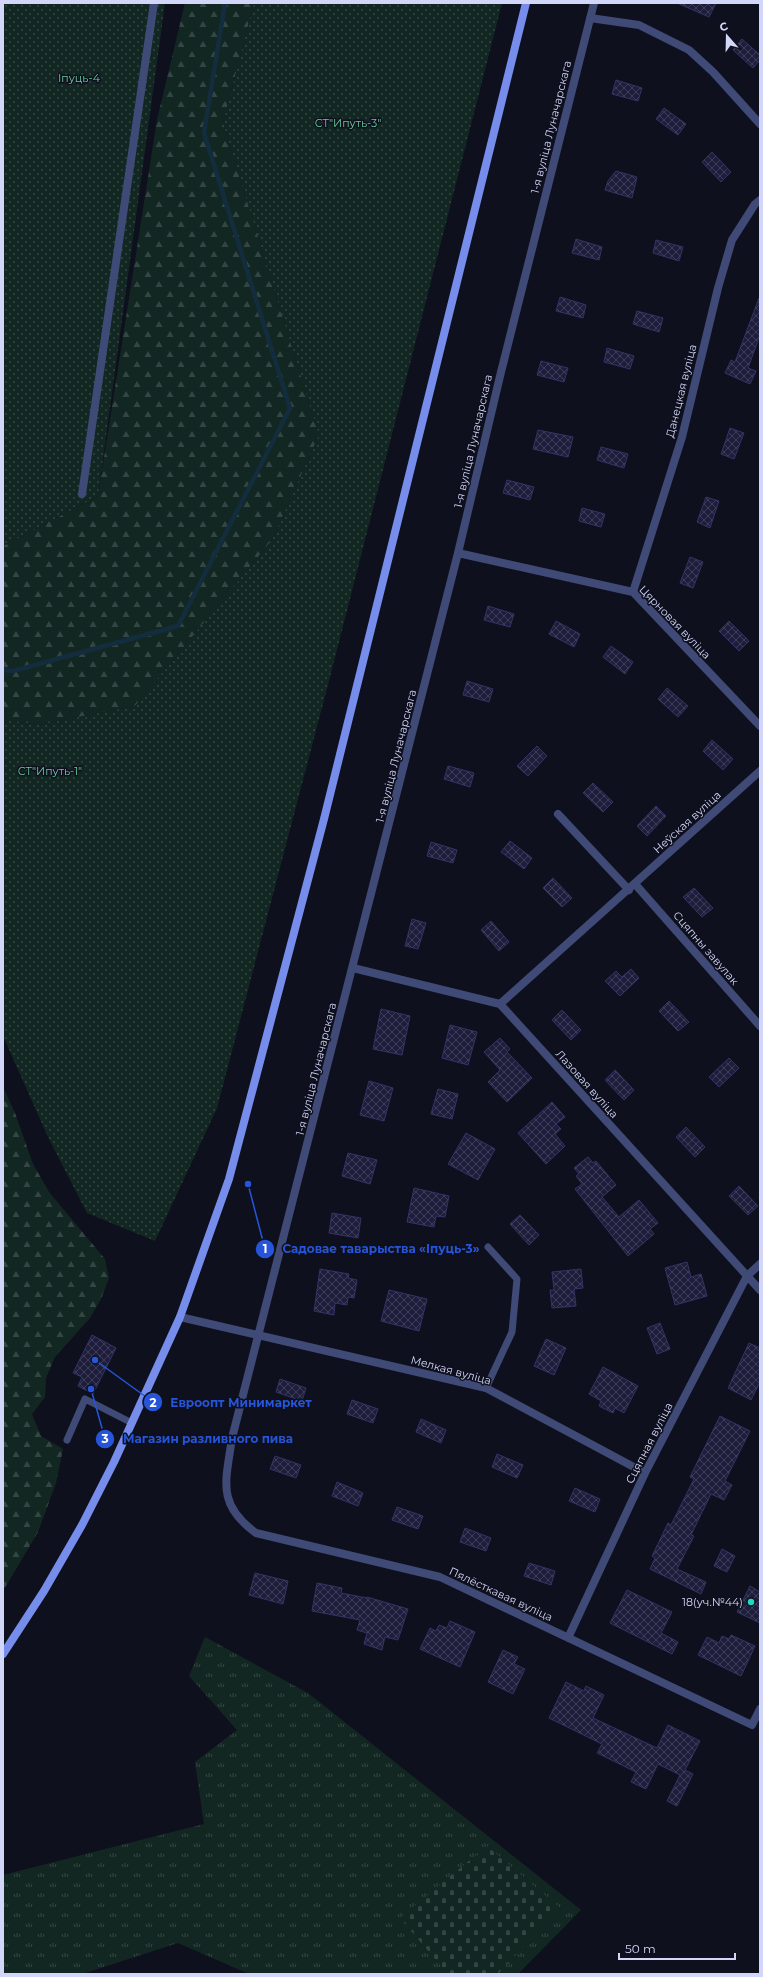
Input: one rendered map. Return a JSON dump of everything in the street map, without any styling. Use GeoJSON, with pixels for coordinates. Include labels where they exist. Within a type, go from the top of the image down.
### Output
{"type":"FeatureCollection","features":[{"type":"Feature","properties":{"kind":"street"},"geometry":{"type":"LineString","coordinates":[[82,494],[154,3]]}},
{"type":"Feature","properties":{"kind":"street"},"geometry":{"type":"LineString","coordinates":[[3,1654],[44,1591],[82,1525],[132,1423],[180,1316],[229,1179],[324,819],[526,3]]}},
{"type":"Feature","properties":{"kind":"street","name":"1-я вуліца Луначарскага"},"geometry":{"type":"LineString","coordinates":[[233,1513],[226,1496],[226,1479],[232,1438],[458,553],[501,372],[594,3]]}},
{"type":"Feature","properties":{"kind":"street"},"geometry":{"type":"LineString","coordinates":[[590,18],[639,25],[689,50],[713,72],[760,124]]}},
{"type":"Feature","properties":{"kind":"street","name":"Данецкая вуліца"},"geometry":{"type":"LineString","coordinates":[[633,592],[682,437],[718,288],[732,240],[755,204],[760,200]]}},
{"type":"Feature","properties":{"kind":"street","name":"Цярновая вуліца"},"geometry":{"type":"LineString","coordinates":[[458,553],[633,592],[760,726]]}},
{"type":"Feature","properties":{"kind":"street","name":"Неўская вуліца"},"geometry":{"type":"LineString","coordinates":[[500,1004],[760,771]]}},
{"type":"Feature","properties":{"kind":"street"},"geometry":{"type":"LineString","coordinates":[[558,814],[632,887]]}},
{"type":"Feature","properties":{"kind":"street","name":"Сцяпны завулак"},"geometry":{"type":"LineString","coordinates":[[632,887],[760,1026]]}},
{"type":"Feature","properties":{"kind":"street"},"geometry":{"type":"LineString","coordinates":[[353,968],[500,1004]]}},
{"type":"Feature","properties":{"kind":"street","name":"Лазовая вуліца"},"geometry":{"type":"LineString","coordinates":[[500,1004],[760,1290]]}},
{"type":"Feature","properties":{"kind":"street","name":"Сцяпная вуліца"},"geometry":{"type":"LineString","coordinates":[[568,1638],[645,1473],[748,1276],[760,1264]]}},
{"type":"Feature","properties":{"kind":"street","name":"Мелкая вуліца"},"geometry":{"type":"LineString","coordinates":[[180,1316],[486,1388],[645,1473]]}},
{"type":"Feature","properties":{"kind":"street","name":"Пялёсткавая вуліца"},"geometry":{"type":"LineString","coordinates":[[233,1513],[243,1523],[256,1532],[440,1577],[752,1725],[760,1709]]}},
{"type":"Feature","properties":{"kind":"lane"},"geometry":{"type":"LineString","coordinates":[[486,1388],[512,1332],[516,1280],[488,1247]]}},
{"type":"Feature","properties":{"kind":"lane"},"geometry":{"type":"LineString","coordinates":[[67,1440],[85,1399],[132,1423]]}},
{"type":"Feature","properties":{"kind":"green space","name":"Іпуць-4"},"geometry":{"type":"Polygon","coordinates":[[[3,3],[165,3],[98,496],[3,546],[3,3]]]}},
{"type":"Feature","properties":{"kind":"green space"},"geometry":{"type":"Polygon","coordinates":[[[185,3],[254,3],[223,123],[319,435],[272,540],[135,706],[38,725],[3,719],[3,546],[98,496],[157,120],[185,3]]]}},
{"type":"Feature","properties":{"kind":"green space","name":"СТ\"Ипуть-3\""},"geometry":{"type":"Polygon","coordinates":[[[254,3],[502,3],[331,673],[217,1108],[155,1241],[87,1213],[48,1137],[3,1036],[3,719],[38,725],[135,706],[272,540],[319,435],[223,123],[254,3]]]}},
{"type":"Feature","properties":{"kind":"green space"},"geometry":{"type":"Polygon","coordinates":[[[3,1087],[15,1113],[33,1164],[49,1192],[105,1259],[109,1278],[101,1299],[90,1318],[55,1357],[46,1378],[45,1397],[32,1414],[41,1436],[63,1449],[56,1483],[38,1532],[3,1591],[3,1087]]]}},
{"type":"Feature","properties":{"kind":"green space"},"geometry":{"type":"Polygon","coordinates":[[[205,1637],[308,1693],[581,1910],[518,1974],[249,1974],[178,1943],[82,1974],[3,1974],[3,1875],[204,1824],[195,1762],[237,1730],[189,1676],[205,1637]]]}},
{"type":"Feature","properties":{"kind":"green space"},"geometry":{"type":"Polygon","coordinates":[[[487,1846],[559,1907],[498,1974],[448,1974],[400,1918],[487,1846]]]}},
{"type":"Feature","properties":{"kind":"building"},"geometry":{"type":"Polygon","coordinates":[[[677,3],[716,3],[709,17],[677,3]]]}},
{"type":"Feature","properties":{"kind":"building"},"geometry":{"type":"Polygon","coordinates":[[[742,39],[760,55],[760,60],[753,68],[733,50],[742,39]]]}},
{"type":"Feature","properties":{"kind":"building"},"geometry":{"type":"Polygon","coordinates":[[[616,80],[642,88],[638,101],[612,94],[616,80]]]}},
{"type":"Feature","properties":{"kind":"building"},"geometry":{"type":"Polygon","coordinates":[[[664,108],[686,124],[678,135],[656,119],[664,108]]]}},
{"type":"Feature","properties":{"kind":"building"},"geometry":{"type":"Polygon","coordinates":[[[712,152],[731,172],[721,182],[702,162],[712,152]]]}},
{"type":"Feature","properties":{"kind":"building"},"geometry":{"type":"Polygon","coordinates":[[[616,171],[637,177],[632,198],[605,190],[608,181],[616,171]]]}},
{"type":"Feature","properties":{"kind":"building"},"geometry":{"type":"Polygon","coordinates":[[[576,239],[602,247],[599,260],[572,253],[576,239]]]}},
{"type":"Feature","properties":{"kind":"building"},"geometry":{"type":"Polygon","coordinates":[[[656,240],[683,247],[679,261],[653,253],[656,240]]]}},
{"type":"Feature","properties":{"kind":"building"},"geometry":{"type":"Polygon","coordinates":[[[560,297],[586,305],[583,318],[556,311],[560,297]]]}},
{"type":"Feature","properties":{"kind":"building"},"geometry":{"type":"Polygon","coordinates":[[[759,298],[760,335],[748,368],[756,371],[750,384],[725,373],[731,360],[735,362],[759,298]]]}},
{"type":"Feature","properties":{"kind":"building"},"geometry":{"type":"Polygon","coordinates":[[[637,311],[663,318],[659,332],[633,324],[637,311]]]}},
{"type":"Feature","properties":{"kind":"building"},"geometry":{"type":"Polygon","coordinates":[[[607,348],[634,356],[630,369],[604,362],[607,348]]]}},
{"type":"Feature","properties":{"kind":"building"},"geometry":{"type":"Polygon","coordinates":[[[541,361],[568,368],[564,382],[537,375],[541,361]]]}},
{"type":"Feature","properties":{"kind":"building"},"geometry":{"type":"Polygon","coordinates":[[[730,428],[744,433],[734,459],[721,454],[730,428]]]}},
{"type":"Feature","properties":{"kind":"building"},"geometry":{"type":"Polygon","coordinates":[[[538,430],[573,437],[568,457],[533,449],[538,430]]]}},
{"type":"Feature","properties":{"kind":"building"},"geometry":{"type":"Polygon","coordinates":[[[601,447],[628,454],[624,468],[597,460],[601,447]]]}},
{"type":"Feature","properties":{"kind":"building"},"geometry":{"type":"Polygon","coordinates":[[[507,480],[534,487],[530,500],[503,493],[507,480]]]}},
{"type":"Feature","properties":{"kind":"building"},"geometry":{"type":"Polygon","coordinates":[[[706,497],[719,501],[710,528],[697,522],[706,497]]]}},
{"type":"Feature","properties":{"kind":"building"},"geometry":{"type":"Polygon","coordinates":[[[582,508],[605,514],[601,527],[579,521],[582,508]]]}},
{"type":"Feature","properties":{"kind":"building"},"geometry":{"type":"Polygon","coordinates":[[[690,557],[703,562],[693,588],[680,583],[690,557]]]}},
{"type":"Feature","properties":{"kind":"building"},"geometry":{"type":"Polygon","coordinates":[[[488,606],[514,614],[510,627],[484,620],[488,606]]]}},
{"type":"Feature","properties":{"kind":"building"},"geometry":{"type":"Polygon","coordinates":[[[556,621],[580,634],[574,647],[549,634],[556,621]]]}},
{"type":"Feature","properties":{"kind":"building"},"geometry":{"type":"Polygon","coordinates":[[[729,621],[749,641],[739,651],[719,631],[729,621]]]}},
{"type":"Feature","properties":{"kind":"building"},"geometry":{"type":"Polygon","coordinates":[[[611,646],[633,662],[625,674],[603,657],[611,646]]]}},
{"type":"Feature","properties":{"kind":"building"},"geometry":{"type":"Polygon","coordinates":[[[467,681],[493,689],[489,702],[463,695],[467,681]]]}},
{"type":"Feature","properties":{"kind":"building"},"geometry":{"type":"Polygon","coordinates":[[[667,688],[688,706],[678,717],[658,699],[667,688]]]}},
{"type":"Feature","properties":{"kind":"building"},"geometry":{"type":"Polygon","coordinates":[[[712,740],[733,759],[723,770],[703,751],[712,740]]]}},
{"type":"Feature","properties":{"kind":"building"},"geometry":{"type":"Polygon","coordinates":[[[537,746],[547,756],[528,776],[517,766],[537,746]]]}},
{"type":"Feature","properties":{"kind":"building"},"geometry":{"type":"Polygon","coordinates":[[[448,766],[474,773],[470,787],[444,779],[448,766]]]}},
{"type":"Feature","properties":{"kind":"building"},"geometry":{"type":"Polygon","coordinates":[[[593,783],[613,802],[603,812],[583,793],[593,783]]]}},
{"type":"Feature","properties":{"kind":"building"},"geometry":{"type":"Polygon","coordinates":[[[656,806],[666,816],[647,836],[637,826],[656,806]]]}},
{"type":"Feature","properties":{"kind":"building"},"geometry":{"type":"Polygon","coordinates":[[[510,841],[532,858],[524,869],[501,852],[510,841]]]}},
{"type":"Feature","properties":{"kind":"building"},"geometry":{"type":"Polygon","coordinates":[[[431,842],[457,850],[453,863],[427,856],[431,842]]]}},
{"type":"Feature","properties":{"kind":"building"},"geometry":{"type":"Polygon","coordinates":[[[553,878],[572,898],[562,907],[543,888],[553,878]]]}},
{"type":"Feature","properties":{"kind":"building"},"geometry":{"type":"Polygon","coordinates":[[[694,888],[713,908],[702,917],[683,897],[694,888]]]}},
{"type":"Feature","properties":{"kind":"building"},"geometry":{"type":"Polygon","coordinates":[[[412,919],[426,923],[418,949],[405,946],[412,919]]]}},
{"type":"Feature","properties":{"kind":"building"},"geometry":{"type":"Polygon","coordinates":[[[491,921],[509,942],[499,951],[481,930],[491,921]]]}},
{"type":"Feature","properties":{"kind":"building"},"geometry":{"type":"Polygon","coordinates":[[[631,969],[639,978],[620,996],[605,981],[616,971],[622,977],[631,969]]]}},
{"type":"Feature","properties":{"kind":"building"},"geometry":{"type":"Polygon","coordinates":[[[669,1001],[689,1022],[678,1031],[659,1011],[669,1001]]]}},
{"type":"Feature","properties":{"kind":"building"},"geometry":{"type":"Polygon","coordinates":[[[381,1009],[410,1016],[402,1055],[373,1049],[381,1009]]]}},
{"type":"Feature","properties":{"kind":"building"},"geometry":{"type":"Polygon","coordinates":[[[562,1010],[581,1030],[571,1040],[552,1020],[562,1010]]]}},
{"type":"Feature","properties":{"kind":"building"},"geometry":{"type":"Polygon","coordinates":[[[450,1025],[477,1032],[468,1065],[442,1058],[450,1025]]]}},
{"type":"Feature","properties":{"kind":"building"},"geometry":{"type":"Polygon","coordinates":[[[500,1038],[510,1049],[507,1052],[532,1078],[507,1102],[488,1082],[500,1070],[484,1052],[500,1038]]]}},
{"type":"Feature","properties":{"kind":"building"},"geometry":{"type":"Polygon","coordinates":[[[729,1058],[739,1068],[719,1087],[709,1077],[729,1058]]]}},
{"type":"Feature","properties":{"kind":"building"},"geometry":{"type":"Polygon","coordinates":[[[615,1070],[634,1090],[624,1100],[605,1080],[615,1070]]]}},
{"type":"Feature","properties":{"kind":"building"},"geometry":{"type":"Polygon","coordinates":[[[369,1081],[393,1088],[384,1121],[360,1115],[369,1081]]]}},
{"type":"Feature","properties":{"kind":"building"},"geometry":{"type":"Polygon","coordinates":[[[438,1089],[458,1094],[452,1119],[431,1114],[438,1089]]]}},
{"type":"Feature","properties":{"kind":"building"},"geometry":{"type":"Polygon","coordinates":[[[552,1102],[565,1117],[556,1124],[561,1129],[555,1134],[565,1146],[546,1164],[518,1133],[552,1102]]]}},
{"type":"Feature","properties":{"kind":"building"},"geometry":{"type":"Polygon","coordinates":[[[686,1127],[705,1147],[695,1157],[676,1137],[686,1127]]]}},
{"type":"Feature","properties":{"kind":"building"},"geometry":{"type":"Polygon","coordinates":[[[466,1133],[495,1149],[478,1180],[448,1164],[466,1133]]]}},
{"type":"Feature","properties":{"kind":"building"},"geometry":{"type":"Polygon","coordinates":[[[348,1153],[377,1160],[370,1184],[342,1176],[348,1153]]]}},
{"type":"Feature","properties":{"kind":"building"},"geometry":{"type":"Polygon","coordinates":[[[588,1157],[593,1163],[596,1161],[616,1185],[602,1197],[619,1217],[639,1200],[658,1223],[650,1229],[654,1234],[628,1256],[575,1189],[582,1184],[576,1176],[579,1174],[574,1168],[588,1157]]]}},
{"type":"Feature","properties":{"kind":"building"},"geometry":{"type":"Polygon","coordinates":[[[739,1186],[758,1206],[748,1215],[729,1196],[739,1186]]]}},
{"type":"Feature","properties":{"kind":"building"},"geometry":{"type":"Polygon","coordinates":[[[414,1188],[449,1196],[445,1217],[436,1216],[434,1227],[407,1222],[414,1188]]]}},
{"type":"Feature","properties":{"kind":"building"},"geometry":{"type":"Polygon","coordinates":[[[332,1213],[361,1218],[358,1238],[329,1233],[332,1213]]]}},
{"type":"Feature","properties":{"kind":"building"},"geometry":{"type":"Polygon","coordinates":[[[520,1215],[539,1235],[529,1245],[510,1224],[520,1215]]]}},
{"type":"Feature","properties":{"kind":"building"},"geometry":{"type":"Polygon","coordinates":[[[687,1262],[691,1277],[701,1274],[707,1296],[675,1305],[665,1268],[687,1262]]]}},
{"type":"Feature","properties":{"kind":"building"},"geometry":{"type":"Polygon","coordinates":[[[320,1269],[349,1274],[348,1278],[357,1280],[354,1298],[348,1297],[347,1305],[335,1303],[334,1315],[314,1311],[320,1269]]]}},
{"type":"Feature","properties":{"kind":"building"},"geometry":{"type":"Polygon","coordinates":[[[581,1269],[583,1288],[574,1289],[576,1306],[552,1308],[550,1290],[554,1290],[552,1272],[581,1269]]]}},
{"type":"Feature","properties":{"kind":"building"},"geometry":{"type":"Polygon","coordinates":[[[389,1290],[427,1299],[419,1331],[381,1321],[389,1290]]]}},
{"type":"Feature","properties":{"kind":"building"},"geometry":{"type":"Polygon","coordinates":[[[660,1323],[670,1349],[657,1354],[647,1328],[660,1323]]]}},
{"type":"Feature","properties":{"kind":"building"},"geometry":{"type":"Polygon","coordinates":[[[92,1335],[116,1348],[93,1394],[78,1386],[82,1377],[73,1373],[92,1335]]]}},
{"type":"Feature","properties":{"kind":"building"},"geometry":{"type":"Polygon","coordinates":[[[546,1339],[566,1348],[554,1375],[534,1366],[546,1339]]]}},
{"type":"Feature","properties":{"kind":"building"},"geometry":{"type":"Polygon","coordinates":[[[749,1343],[760,1348],[760,1382],[751,1400],[728,1388],[749,1343]]]}},
{"type":"Feature","properties":{"kind":"building"},"geometry":{"type":"Polygon","coordinates":[[[603,1367],[638,1386],[624,1413],[615,1408],[613,1413],[599,1406],[601,1401],[589,1394],[603,1367]]]}},
{"type":"Feature","properties":{"kind":"building"},"geometry":{"type":"Polygon","coordinates":[[[280,1379],[306,1388],[302,1401],[276,1392],[280,1379]]]}},
{"type":"Feature","properties":{"kind":"building"},"geometry":{"type":"Polygon","coordinates":[[[352,1400],[378,1409],[373,1423],[347,1414],[352,1400]]]}},
{"type":"Feature","properties":{"kind":"building"},"geometry":{"type":"Polygon","coordinates":[[[720,1416],[750,1431],[725,1481],[732,1485],[724,1500],[711,1494],[691,1535],[694,1536],[677,1569],[706,1582],[701,1594],[650,1569],[655,1558],[652,1556],[668,1523],[671,1525],[694,1479],[690,1477],[720,1416]]]}},
{"type":"Feature","properties":{"kind":"building"},"geometry":{"type":"Polygon","coordinates":[[[421,1419],[446,1430],[441,1443],[416,1432],[421,1419]]]}},
{"type":"Feature","properties":{"kind":"building"},"geometry":{"type":"Polygon","coordinates":[[[497,1454],[523,1465],[517,1478],[492,1467],[497,1454]]]}},
{"type":"Feature","properties":{"kind":"building"},"geometry":{"type":"Polygon","coordinates":[[[275,1456],[301,1465],[296,1478],[270,1469],[275,1456]]]}},
{"type":"Feature","properties":{"kind":"building"},"geometry":{"type":"Polygon","coordinates":[[[337,1482],[363,1493],[358,1506],[332,1496],[337,1482]]]}},
{"type":"Feature","properties":{"kind":"building"},"geometry":{"type":"Polygon","coordinates":[[[575,1488],[600,1499],[595,1512],[569,1501],[575,1488]]]}},
{"type":"Feature","properties":{"kind":"building"},"geometry":{"type":"Polygon","coordinates":[[[397,1507],[423,1516],[418,1529],[392,1520],[397,1507]]]}},
{"type":"Feature","properties":{"kind":"building"},"geometry":{"type":"Polygon","coordinates":[[[465,1528],[491,1538],[486,1551],[460,1542],[465,1528]]]}},
{"type":"Feature","properties":{"kind":"building"},"geometry":{"type":"Polygon","coordinates":[[[722,1549],[735,1556],[727,1572],[714,1566],[722,1549]]]}},
{"type":"Feature","properties":{"kind":"building"},"geometry":{"type":"Polygon","coordinates":[[[529,1563],[555,1571],[551,1585],[524,1576],[529,1563]]]}},
{"type":"Feature","properties":{"kind":"building"},"geometry":{"type":"Polygon","coordinates":[[[255,1573],[288,1581],[283,1604],[249,1595],[255,1573]]]}},
{"type":"Feature","properties":{"kind":"building"},"geometry":{"type":"Polygon","coordinates":[[[317,1583],[342,1588],[341,1593],[367,1597],[408,1609],[398,1640],[385,1637],[382,1650],[364,1644],[367,1633],[357,1630],[360,1620],[312,1611],[317,1583]]]}},
{"type":"Feature","properties":{"kind":"building","name":"18(уч.№44)"},"geometry":{"type":"Polygon","coordinates":[[[750,1586],[760,1592],[760,1623],[737,1612],[750,1586]]]}},
{"type":"Feature","properties":{"kind":"building"},"geometry":{"type":"Polygon","coordinates":[[[627,1590],[672,1612],[661,1633],[678,1642],[672,1654],[610,1623],[627,1590]]]}},
{"type":"Feature","properties":{"kind":"building"},"geometry":{"type":"Polygon","coordinates":[[[450,1621],[475,1632],[460,1667],[420,1649],[430,1628],[436,1631],[439,1625],[447,1628],[450,1621]]]}},
{"type":"Feature","properties":{"kind":"building"},"geometry":{"type":"Polygon","coordinates":[[[731,1635],[755,1646],[741,1676],[698,1655],[707,1637],[719,1643],[722,1636],[729,1639],[731,1635]]]}},
{"type":"Feature","properties":{"kind":"building"},"geometry":{"type":"Polygon","coordinates":[[[503,1650],[518,1657],[514,1664],[525,1669],[513,1694],[488,1682],[503,1650]]]}},
{"type":"Feature","properties":{"kind":"building"},"geometry":{"type":"Polygon","coordinates":[[[566,1682],[584,1691],[586,1686],[604,1695],[593,1718],[657,1748],[668,1725],[700,1741],[685,1770],[693,1774],[677,1806],[667,1801],[680,1775],[658,1764],[646,1789],[631,1782],[636,1772],[597,1753],[602,1744],[549,1718],[566,1682]]]}},
{"type":"Feature","properties":{"kind":"waterway"},"geometry":{"type":"LineString","coordinates":[[3,670],[13,671],[178,626],[290,408],[204,133],[225,3]]}},
{"type":"Feature","properties":{"kind":"place","name":"Садовае таварыства «Іпуць-3»"},"geometry":{"type":"Point","coordinates":[248,1184]}},
{"type":"Feature","properties":{"kind":"place","name":"Евроопт Минимаркет"},"geometry":{"type":"Point","coordinates":[95,1360]}},
{"type":"Feature","properties":{"kind":"place","name":"Магазин разливного пива"},"geometry":{"type":"Point","coordinates":[91,1389]}},
{"type":"Feature","properties":{"kind":"place","name":"18(уч.№44)"},"geometry":{"type":"Point","coordinates":[751,1602]}},
{"type":"Feature","properties":{"kind":"park label","name":"СТ\"Ипуть-1\""},"geometry":{"type":"Point","coordinates":[50,771]}}]}
